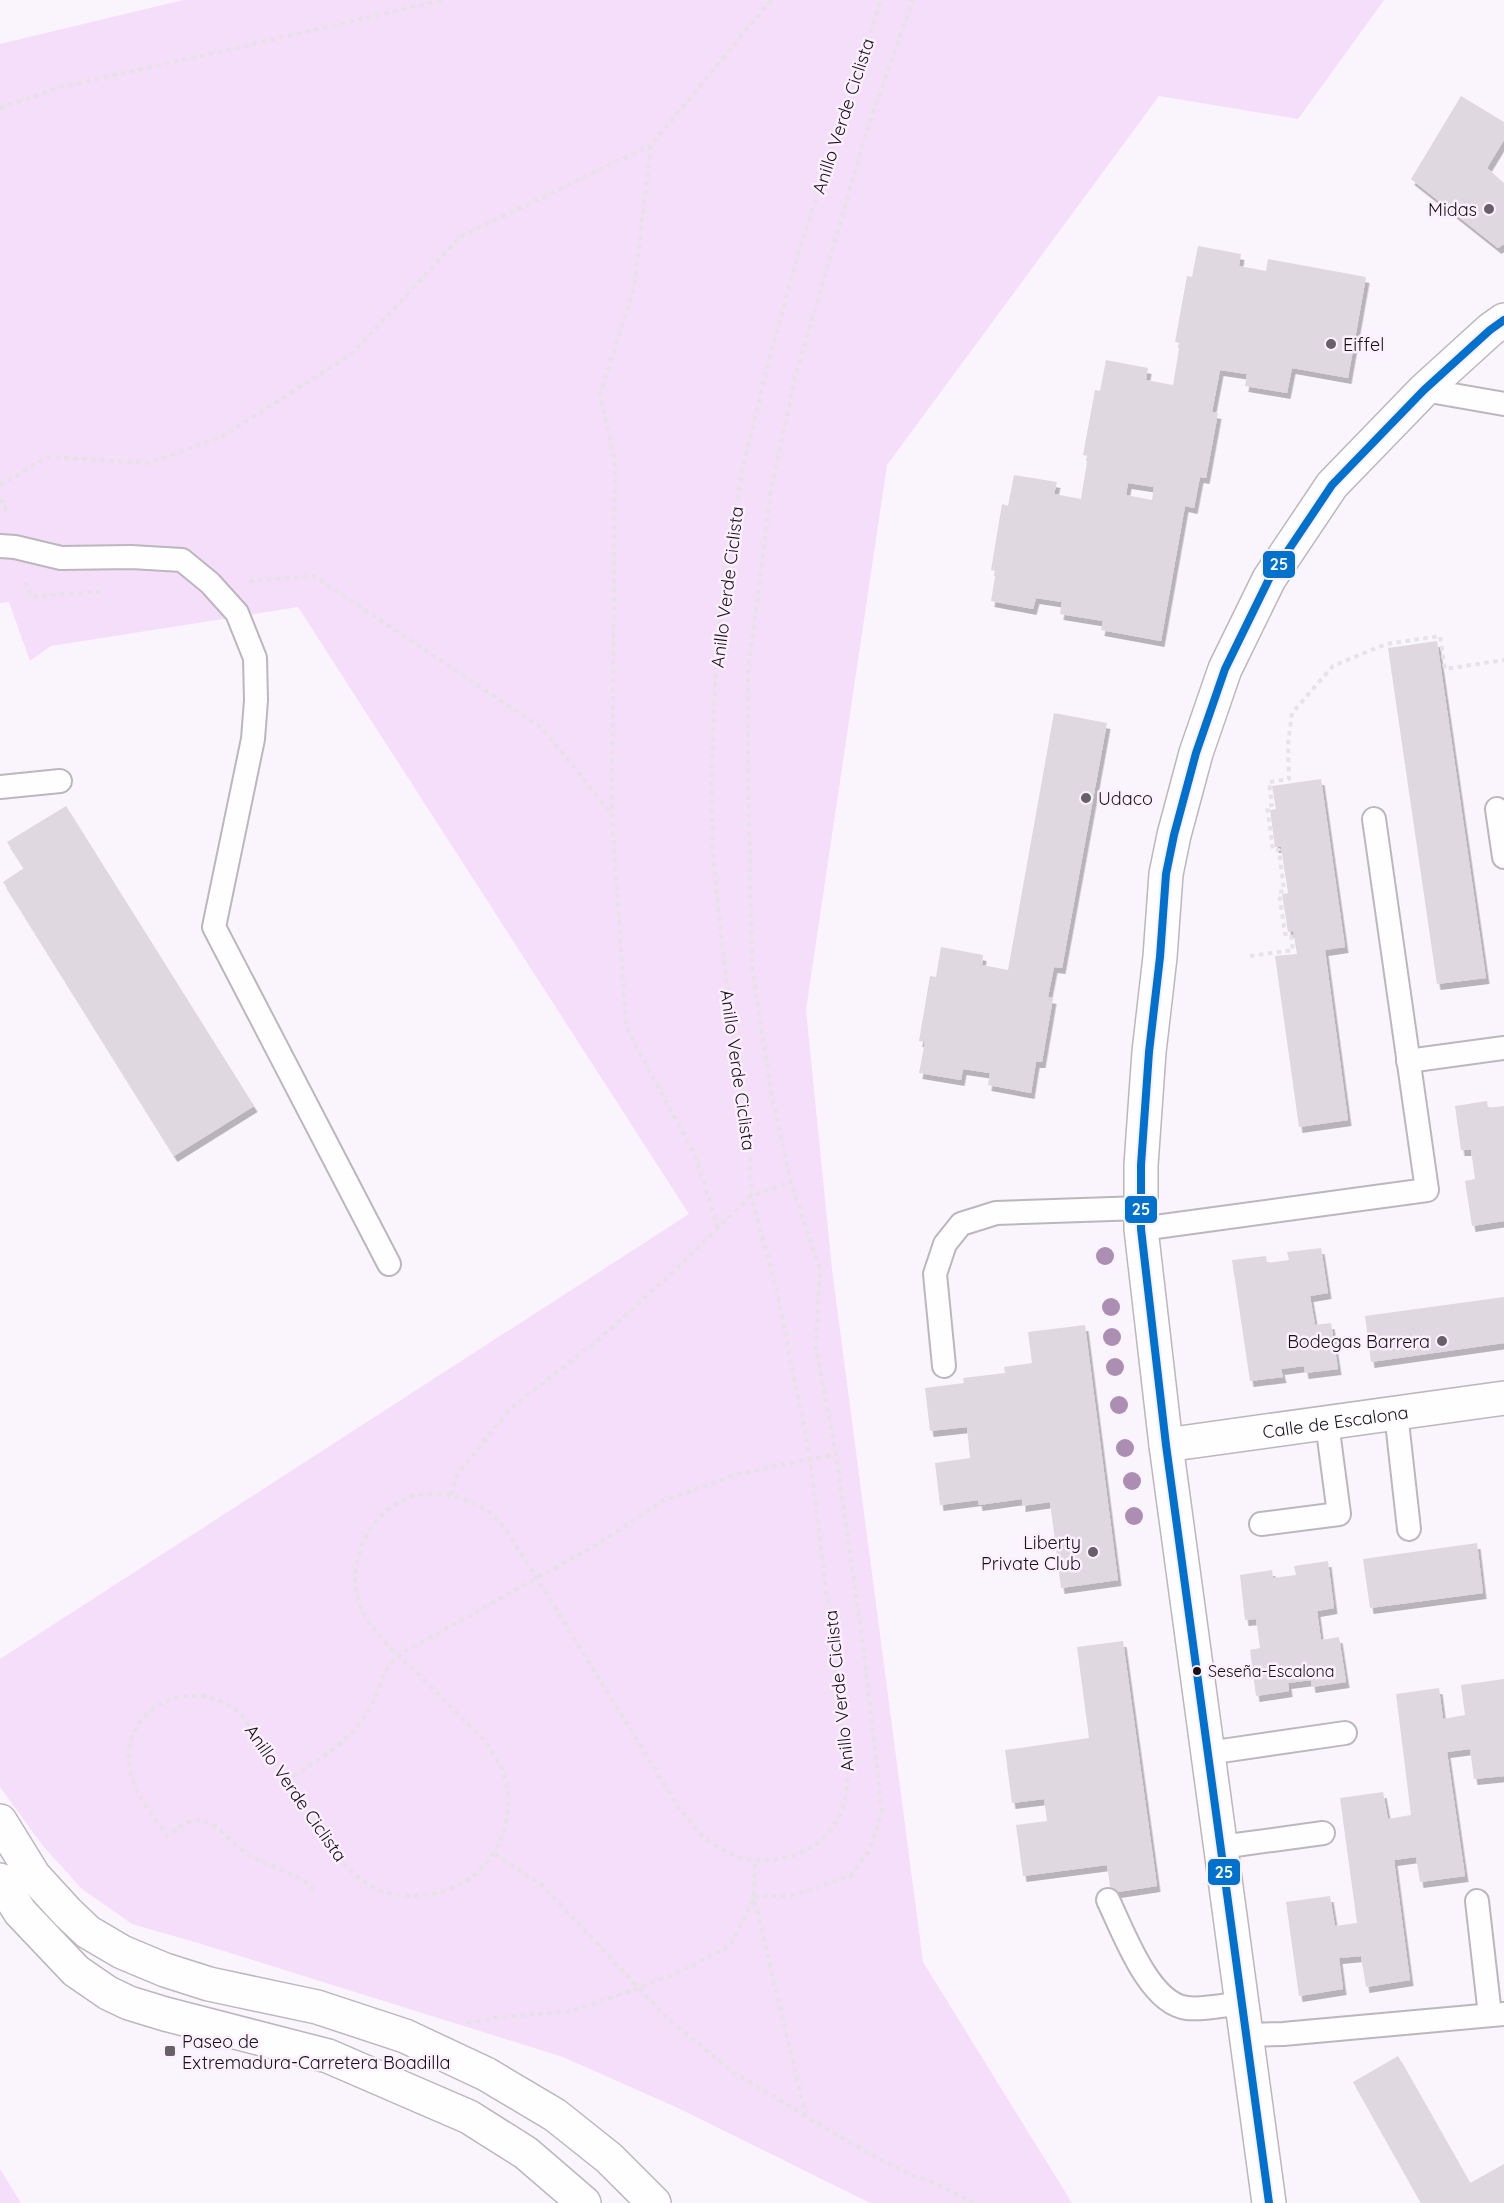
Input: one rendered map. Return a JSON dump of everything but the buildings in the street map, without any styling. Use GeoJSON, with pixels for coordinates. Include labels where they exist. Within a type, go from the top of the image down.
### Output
{"type":"FeatureCollection","features":[{"type":"Feature","properties":{"kind":"main road"},"geometry":{"type":"LineString","coordinates":[[1269,2203],[1166,1445],[1141,1219],[1142,1146],[1166,874],[1196,753],[1221,680],[1269,579],[1332,485],[1424,390],[1504,320]]}},
{"type":"Feature","properties":{"kind":"main road","name":"Calle de Escalona"},"geometry":{"type":"LineString","coordinates":[[1166,1445],[1504,1398]]}},
{"type":"Feature","properties":{"kind":"main road"},"geometry":{"type":"LineString","coordinates":[[0,1821],[34,1876],[67,1912],[88,1932],[122,1952],[165,1970],[208,1984],[317,2007],[405,2036],[486,2074],[555,2115],[609,2158],[654,2203]]}},
{"type":"Feature","properties":{"kind":"main road"},"geometry":{"type":"LineString","coordinates":[[0,1880],[20,1912],[76,1971],[108,1994],[165,2014],[328,2056],[470,2117],[526,2153],[584,2203]]}},
{"type":"Feature","properties":{"kind":"lane"},"geometry":{"type":"LineString","coordinates":[[1424,390],[1504,404]]}},
{"type":"Feature","properties":{"kind":"lane"},"geometry":{"type":"LineString","coordinates":[[8,546],[62,558],[131,557],[182,560],[210,584],[237,613],[255,658],[256,700],[253,739],[214,927],[389,1264]]}},
{"type":"Feature","properties":{"kind":"lane"},"geometry":{"type":"LineString","coordinates":[[0,787],[60,781]]}},
{"type":"Feature","properties":{"kind":"lane"},"geometry":{"type":"LineString","coordinates":[[1497,809],[1504,857]]}},
{"type":"Feature","properties":{"kind":"lane"},"geometry":{"type":"LineString","coordinates":[[944,1366],[935,1274],[945,1244],[961,1224],[996,1213],[1141,1219],[1427,1190],[1374,819]]}},
{"type":"Feature","properties":{"kind":"lane"},"geometry":{"type":"LineString","coordinates":[[1408,1061],[1504,1048]]}},
{"type":"Feature","properties":{"kind":"lane"},"geometry":{"type":"LineString","coordinates":[[1396,1413],[1409,1529]]}},
{"type":"Feature","properties":{"kind":"lane"},"geometry":{"type":"LineString","coordinates":[[1261,1524],[1339,1514],[1327,1423]]}},
{"type":"Feature","properties":{"kind":"lane"},"geometry":{"type":"LineString","coordinates":[[1208,1753],[1346,1733]]}},
{"type":"Feature","properties":{"kind":"lane"},"geometry":{"type":"LineString","coordinates":[[1221,1847],[1323,1833]]}},
{"type":"Feature","properties":{"kind":"lane"},"geometry":{"type":"LineString","coordinates":[[1108,1900],[1143,1972],[1157,1990],[1175,2005],[1188,2009],[1242,2003]]}},
{"type":"Feature","properties":{"kind":"lane"},"geometry":{"type":"LineString","coordinates":[[1246,2036],[1497,2014],[1477,1901]]}},
{"type":"Feature","properties":{"kind":"path"},"geometry":{"type":"LineString","coordinates":[[0,108],[61,87],[442,0]]}},
{"type":"Feature","properties":{"kind":"path"},"geometry":{"type":"LineString","coordinates":[[0,485],[47,457],[150,463],[225,435],[353,353],[460,237],[651,145],[771,0]]}},
{"type":"Feature","properties":{"kind":"path","name":"Anillo Verde Ciclista"},"geometry":{"type":"LineString","coordinates":[[314,1890],[306,1882],[289,1872],[248,1854],[207,1821],[182,1825],[167,1836],[136,1789],[130,1773],[128,1748],[139,1723],[166,1700],[196,1695],[227,1702],[244,1718],[333,1850],[356,1876],[372,1887],[410,1897],[433,1895],[469,1880],[482,1870],[495,1854],[504,1834],[508,1792],[496,1755],[484,1740],[376,1631],[359,1602],[355,1578],[359,1553],[367,1535],[383,1513],[400,1501],[419,1494],[451,1496],[474,1502],[494,1517],[506,1531],[679,1808],[698,1831],[716,1847],[737,1857],[755,1861],[795,1856],[813,1847],[828,1835],[839,1818],[846,1800],[849,1779],[810,1458],[776,1287],[751,1196],[750,1133],[733,1037],[713,854],[711,783],[718,630],[742,472],[769,360],[799,251],[881,0]]}},
{"type":"Feature","properties":{"kind":"path"},"geometry":{"type":"LineString","coordinates":[[754,1897],[795,1895],[851,1875],[869,1851],[882,1813],[866,1665],[836,1454],[816,1349],[819,1269],[791,1182],[772,1097],[752,966],[748,673],[771,490],[795,378],[869,124],[913,0]]}},
{"type":"Feature","properties":{"kind":"path"},"geometry":{"type":"LineString","coordinates":[[651,145],[634,288],[600,395],[615,462],[612,814],[626,1027],[694,1155],[718,1227]]}},
{"type":"Feature","properties":{"kind":"path"},"geometry":{"type":"LineString","coordinates":[[0,500],[4,502],[8,546],[31,597],[109,591]]}},
{"type":"Feature","properties":{"kind":"path"},"geometry":{"type":"LineString","coordinates":[[210,584],[314,576],[542,728],[612,814]]}},
{"type":"Feature","properties":{"kind":"path"},"geometry":{"type":"LineString","coordinates":[[1250,956],[1293,950],[1290,934],[1285,934],[1279,892],[1284,891],[1279,850],[1273,850],[1267,806],[1272,805],[1269,782],[1289,779],[1288,744],[1292,713],[1307,694],[1332,666],[1386,644],[1440,636],[1445,669],[1504,660]]}},
{"type":"Feature","properties":{"kind":"path"},"geometry":{"type":"LineString","coordinates":[[451,1496],[457,1475],[510,1408],[597,1341],[673,1272],[751,1196],[791,1182]]}},
{"type":"Feature","properties":{"kind":"path"},"geometry":{"type":"LineString","coordinates":[[286,1781],[332,1751],[353,1731],[370,1708],[387,1666],[399,1655],[596,1545],[663,1501],[738,1474],[836,1454]]}},
{"type":"Feature","properties":{"kind":"path"},"geometry":{"type":"LineString","coordinates":[[495,1854],[543,1886],[666,2017],[733,2072],[847,2141],[902,2170],[974,2203]]}},
{"type":"Feature","properties":{"kind":"path"},"geometry":{"type":"LineString","coordinates":[[755,1861],[754,1897],[806,2116]]}},
{"type":"Feature","properties":{"kind":"path"},"geometry":{"type":"LineString","coordinates":[[461,2024],[501,2017],[572,2011],[688,1968],[731,1945],[754,1897]]}},
{"type":"Feature","properties":{"kind":"shaded area"},"geometry":{"type":"Polygon","coordinates":[[[183,0],[1384,0],[1298,119],[1159,96],[887,465],[806,1010],[832,1269],[923,1962],[1072,2203],[870,2203],[678,2108],[563,2057],[132,1924],[82,1889],[43,1846],[0,1787],[0,1659],[689,1214],[298,607],[51,646],[30,661],[9,602],[0,603],[0,44],[183,0]]]}},
{"type":"Feature","properties":{"kind":"shaded area"},"geometry":{"type":"Polygon","coordinates":[[[0,2169],[21,2203],[0,2203],[0,2169]]]}},
{"type":"Feature","properties":{"kind":"transit line","name":"25"},"geometry":{"type":"LineString","coordinates":[[1269,2203],[1166,1445],[1141,1229],[1141,1165],[1166,874],[1196,753],[1225,669],[1269,579],[1332,485],[1424,390],[1504,320]]}},
{"type":"Feature","properties":{"kind":"place","name":"Midas"},"geometry":{"type":"Point","coordinates":[1489,209]}},
{"type":"Feature","properties":{"kind":"place","name":"Eiffel"},"geometry":{"type":"Point","coordinates":[1331,344]}},
{"type":"Feature","properties":{"kind":"place","name":"Udaco"},"geometry":{"type":"Point","coordinates":[1086,798]}},
{"type":"Feature","properties":{"kind":"place","name":"Bodegas Barrera"},"geometry":{"type":"Point","coordinates":[1442,1341]}},
{"type":"Feature","properties":{"kind":"place","name":"Liberty Private Club"},"geometry":{"type":"Point","coordinates":[1093,1552]}},
{"type":"Feature","properties":{"kind":"place","name":"Seseña-Escalona"},"geometry":{"type":"Point","coordinates":[1197,1671]}},
{"type":"Feature","properties":{"kind":"place","name":"Paseo de Extremadura-Carretera Boadilla"},"geometry":{"type":"Point","coordinates":[170,2051]}}]}
